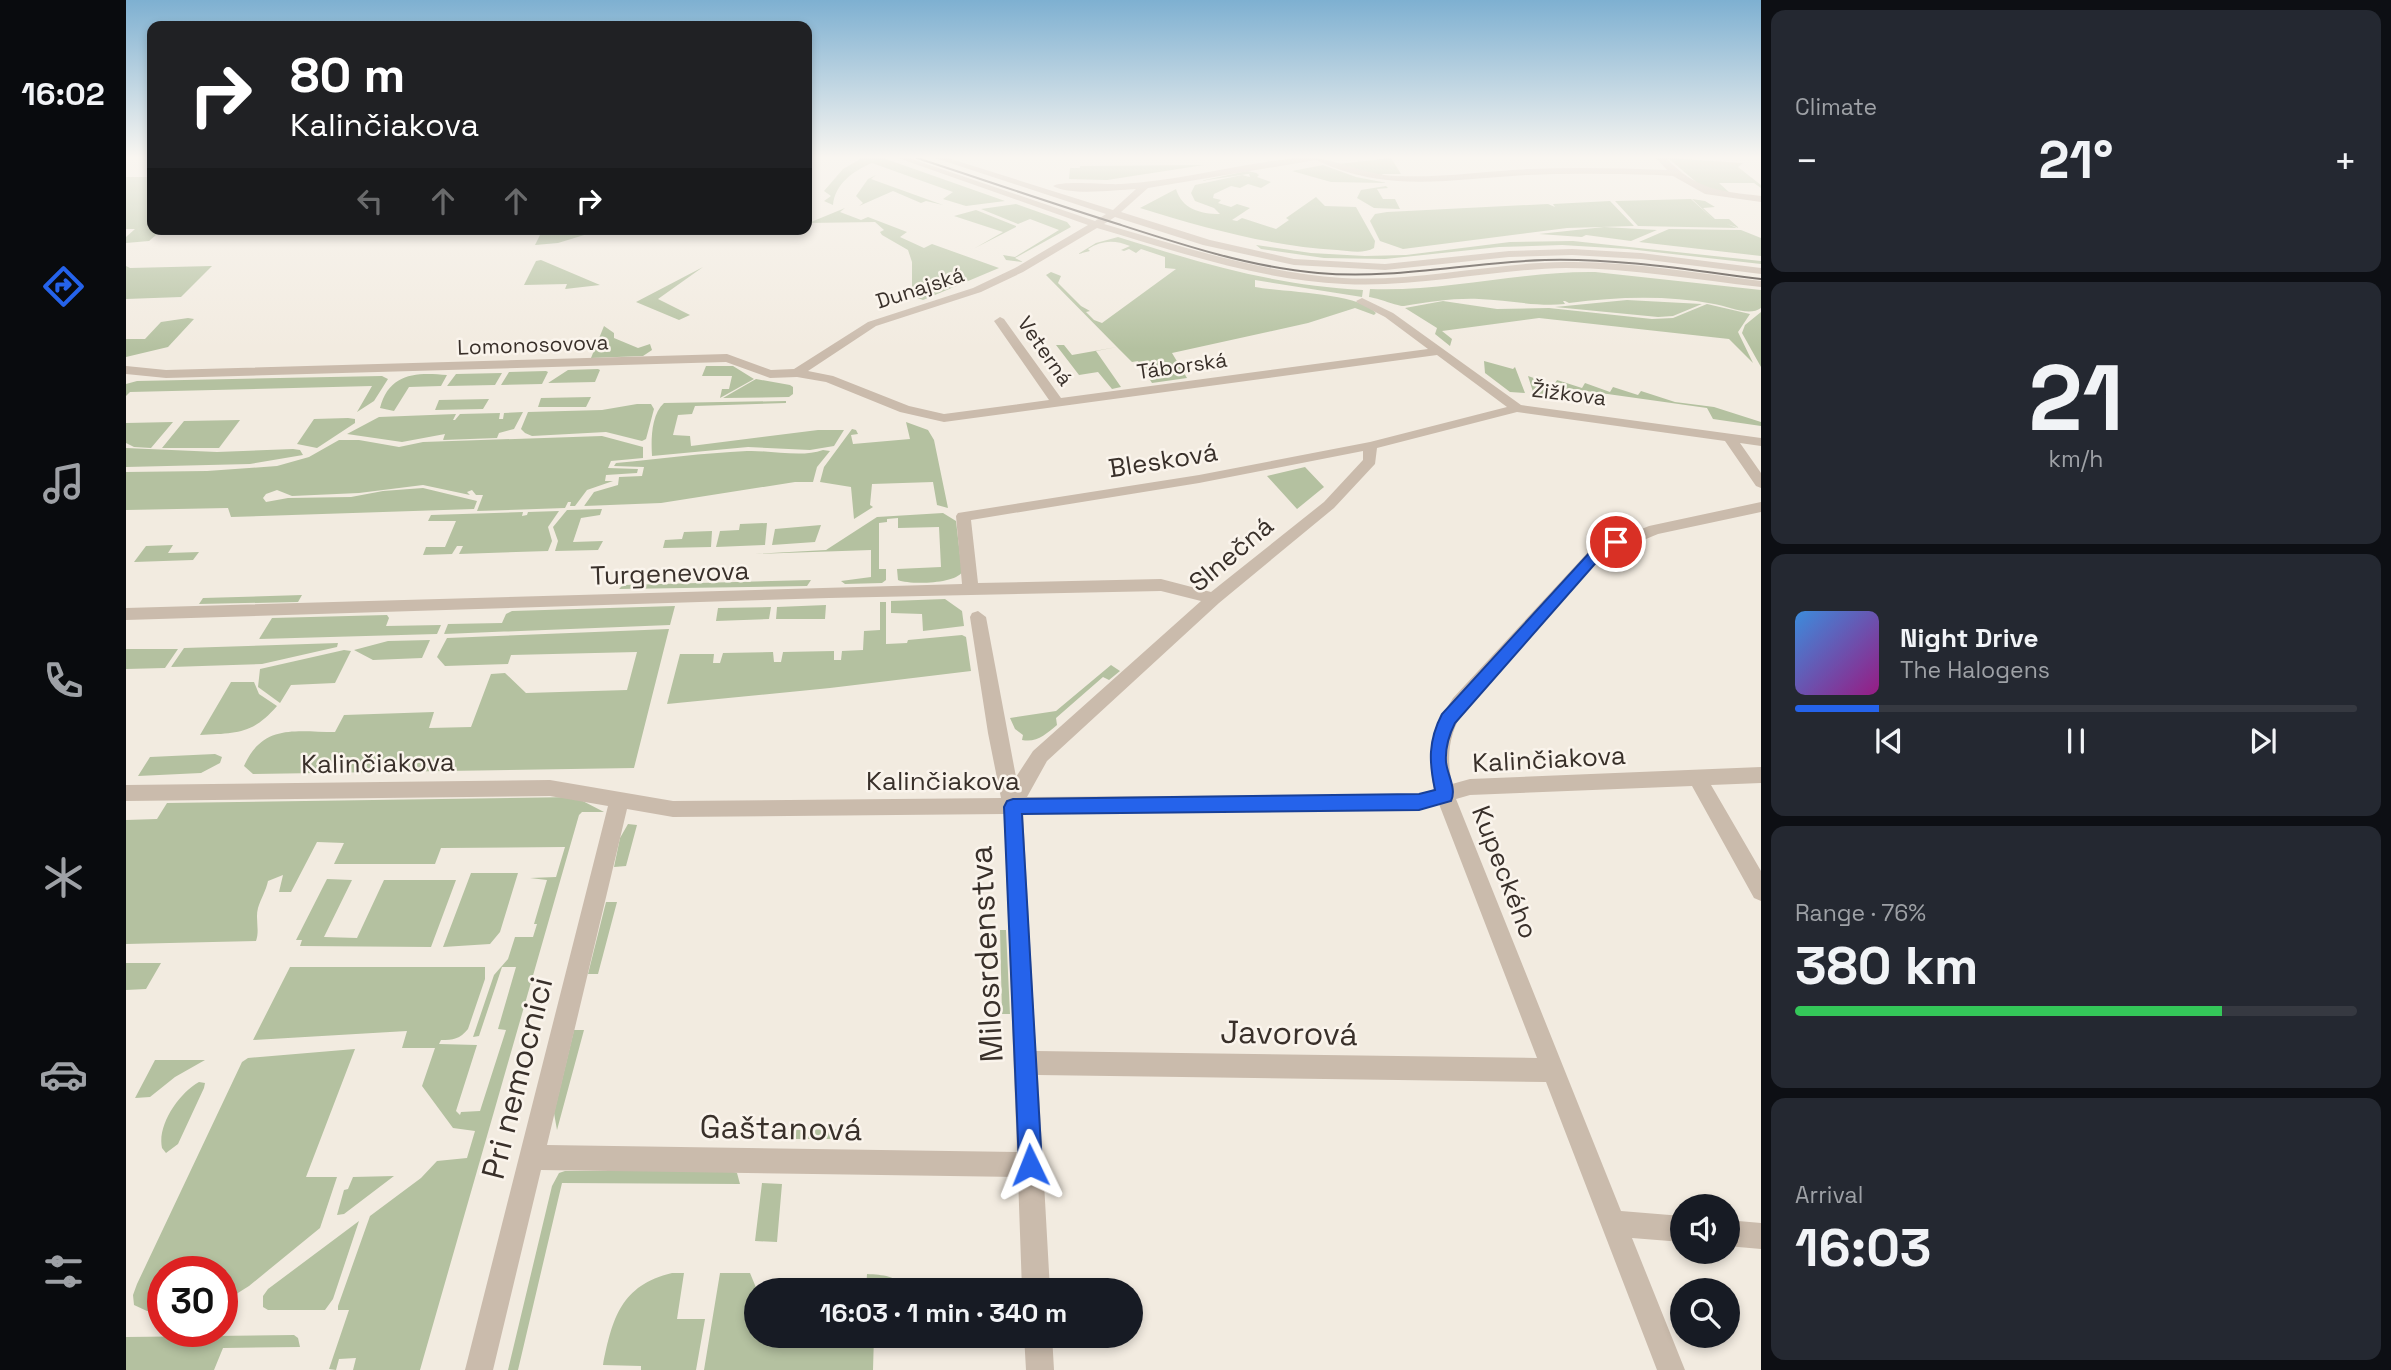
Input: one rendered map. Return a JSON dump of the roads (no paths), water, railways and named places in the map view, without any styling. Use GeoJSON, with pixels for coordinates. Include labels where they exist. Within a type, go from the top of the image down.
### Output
{"type":"FeatureCollection","features":[{"type":"Feature","properties":{"kind":"street"},"geometry":{"type":"LineString","coordinates":[[1087,222],[1249,268],[1344,281],[1421,281],[1528,267],[1567,265],[1628,268],[1761,284]]}},
{"type":"Feature","properties":{"kind":"street","name":"Dunajská"},"geometry":{"type":"LineString","coordinates":[[797,373],[872,324],[1001,280],[1098,222]]}},
{"type":"Feature","properties":{"kind":"street"},"geometry":{"type":"LineString","coordinates":[[1140,222],[1238,251],[1331,265],[1400,267],[1494,255],[1572,252],[1641,256],[1761,271]]}},
{"type":"Feature","properties":{"kind":"street"},"geometry":{"type":"LineString","coordinates":[[1145,222],[1148,225]]}},
{"type":"Feature","properties":{"kind":"street"},"geometry":{"type":"LineString","coordinates":[[1076,235],[1126,233]]}},
{"type":"Feature","properties":{"kind":"street","name":"Žižkova"},"geometry":{"type":"LineString","coordinates":[[1362,301],[1390,315],[1517,408],[1761,442]]}},
{"type":"Feature","properties":{"kind":"street","name":"Veterná"},"geometry":{"type":"LineString","coordinates":[[1000,321],[1058,403]]}},
{"type":"Feature","properties":{"kind":"street","name":"Táborská"},"geometry":{"type":"LineString","coordinates":[[930,417],[944,418],[1441,351]]}},
{"type":"Feature","properties":{"kind":"street","name":"Lomonosovova"},"geometry":{"type":"LineString","coordinates":[[126,370],[158,374],[727,358],[770,374],[797,373],[844,383],[930,417]]}},
{"type":"Feature","properties":{"kind":"street"},"geometry":{"type":"LineString","coordinates":[[1370,446],[1517,408]]}},
{"type":"Feature","properties":{"kind":"street"},"geometry":{"type":"LineString","coordinates":[[1729,437],[1761,483]]}},
{"type":"Feature","properties":{"kind":"street","name":"Blesková"},"geometry":{"type":"LineString","coordinates":[[971,590],[963,516],[1199,479],[1370,446]]}},
{"type":"Feature","properties":{"kind":"street","name":"Slnečná"},"geometry":{"type":"LineString","coordinates":[[1013,807],[1024,780],[1040,756],[1213,600],[1329,505],[1370,461],[1370,446]]}},
{"type":"Feature","properties":{"kind":"street","name":"Kupeckého"},"geometry":{"type":"LineString","coordinates":[[1671,1370],[1445,795],[1438,762],[1440,739],[1448,719],[1595,554],[1616,542],[1638,535],[1761,507]]}},
{"type":"Feature","properties":{"kind":"street","name":"Turgenevova"},"geometry":{"type":"LineString","coordinates":[[126,614],[1161,585],[1189,590],[1213,600]]}},
{"type":"Feature","properties":{"kind":"street","name":"Milosrdenstva"},"geometry":{"type":"LineString","coordinates":[[978,617],[997,733],[1013,807],[1035,1278]]}},
{"type":"Feature","properties":{"kind":"street","name":"Kalinčiakova"},"geometry":{"type":"LineString","coordinates":[[126,793],[550,788],[673,809],[1013,807],[1419,802],[1470,787],[1761,775]]}},
{"type":"Feature","properties":{"kind":"street"},"geometry":{"type":"LineString","coordinates":[[1697,778],[1761,891]]}},
{"type":"Feature","properties":{"kind":"street","name":"Pri nemocnici"},"geometry":{"type":"LineString","coordinates":[[479,1370],[619,801]]}},
{"type":"Feature","properties":{"kind":"street","name":"Javorová"},"geometry":{"type":"LineString","coordinates":[[1027,1063],[1551,1070]]}},
{"type":"Feature","properties":{"kind":"street","name":"Gaštanová"},"geometry":{"type":"LineString","coordinates":[[532,1157],[1030,1165]]}},
{"type":"Feature","properties":{"kind":"street"},"geometry":{"type":"LineString","coordinates":[[1614,1223],[1670,1228]]}},
{"type":"Feature","properties":{"kind":"street"},"geometry":{"type":"LineString","coordinates":[[1740,1234],[1761,1236]]}},
{"type":"Feature","properties":{"kind":"street"},"geometry":{"type":"LineString","coordinates":[[1039,1348],[1040,1370]]}},
{"type":"Feature","properties":{"kind":"tram line"},"geometry":{"type":"LineString","coordinates":[[1112,222],[1242,260],[1318,273],[1375,274],[1517,261],[1572,260],[1653,265],[1761,279]]}}]}
